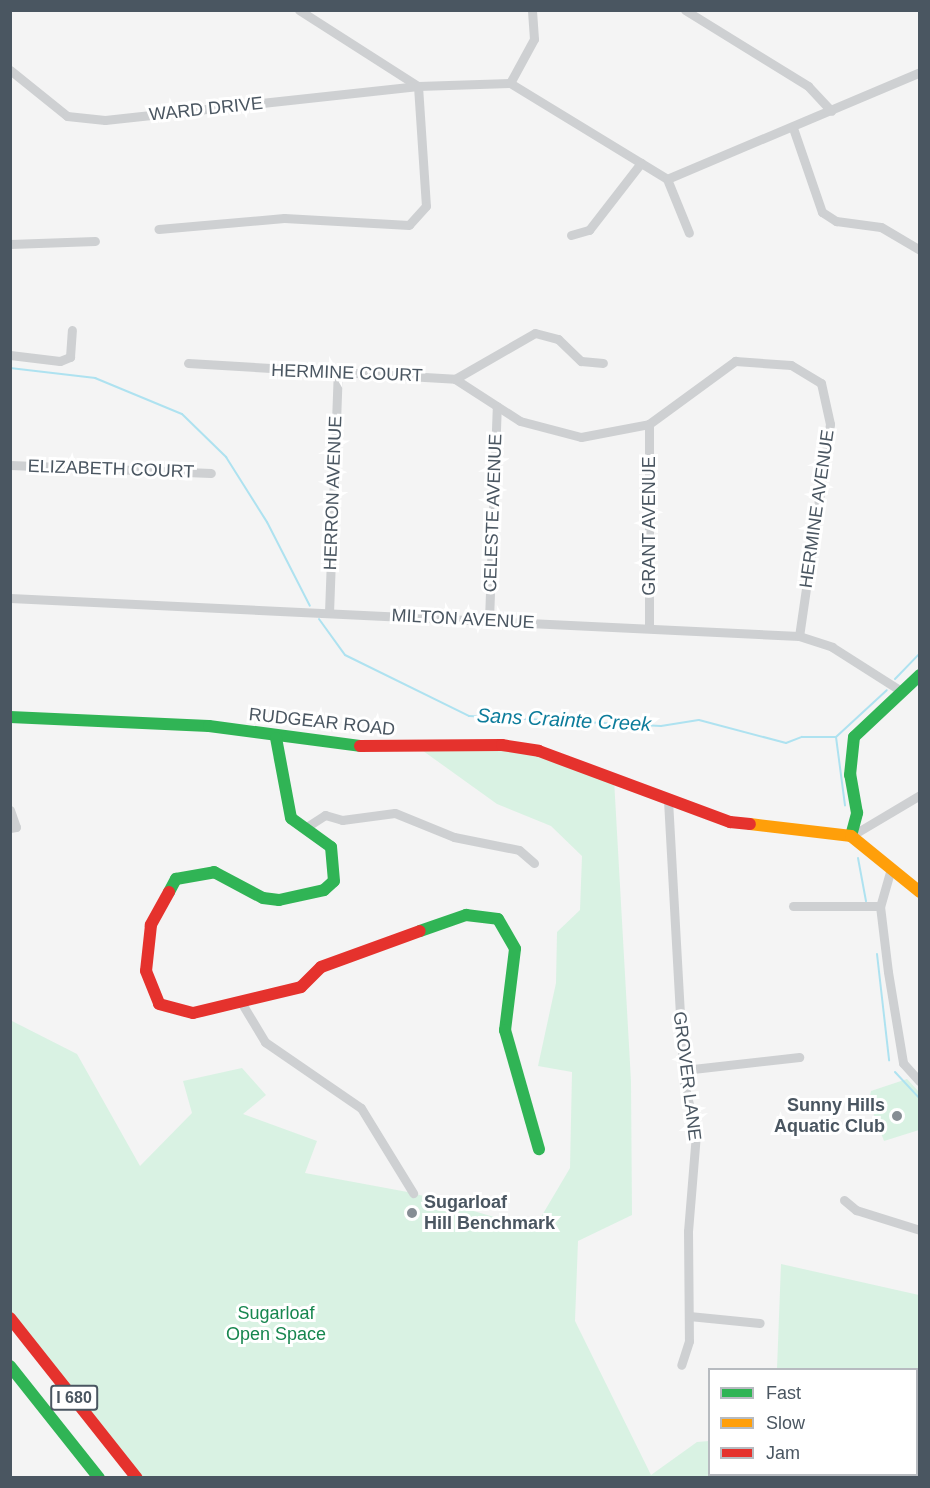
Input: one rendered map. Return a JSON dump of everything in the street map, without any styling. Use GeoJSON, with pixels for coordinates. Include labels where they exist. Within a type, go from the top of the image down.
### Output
{"type":"FeatureCollection","features":[{"type":"Feature","properties":{"kind":"main road"},"geometry":{"type":"LineString","coordinates":[[920,675],[854,737],[850,776],[857,813],[851,836],[890,872],[920,892]]}},
{"type":"Feature","properties":{"kind":"main road","name":"RUDGEAR ROAD"},"geometry":{"type":"LineString","coordinates":[[10,717],[209,726],[276,738],[386,748],[502,745],[539,751],[730,822],[851,836]]}},
{"type":"Feature","properties":{"kind":"main road"},"geometry":{"type":"LineString","coordinates":[[276,738],[283,799],[291,818],[331,847],[334,880],[324,891],[279,900],[263,898],[214,872],[187,874],[165,890],[152,925],[146,971],[159,1004],[193,1013],[301,987],[321,967],[466,915],[498,919],[515,949],[505,1030],[539,1149]]}},
{"type":"Feature","properties":{"kind":"main road","name":"I 680"},"geometry":{"type":"LineString","coordinates":[[10,1318],[137,1478]]}},
{"type":"Feature","properties":{"kind":"main road","name":"I 680"},"geometry":{"type":"LineString","coordinates":[[10,1366],[99,1478]]}},
{"type":"Feature","properties":{"kind":"main road","name":"I 680"},"geometry":{"type":"LineString","coordinates":[[43,1407],[65,1418],[113,1478]]}},
{"type":"Feature","properties":{"kind":"street"},"geometry":{"type":"LineString","coordinates":[[158,229],[284,218],[409,225],[426,206],[418,86],[299,10]]}},
{"type":"Feature","properties":{"kind":"street"},"geometry":{"type":"LineString","coordinates":[[532,10],[534,39],[510,83],[667,179],[689,233]]}},
{"type":"Feature","properties":{"kind":"street"},"geometry":{"type":"LineString","coordinates":[[685,10],[808,86],[831,111]]}},
{"type":"Feature","properties":{"kind":"street","name":"WARD DRIVE"},"geometry":{"type":"LineString","coordinates":[[10,70],[66,116],[105,120],[418,86],[510,83]]}},
{"type":"Feature","properties":{"kind":"street"},"geometry":{"type":"LineString","coordinates":[[667,179],[793,128],[920,72]]}},
{"type":"Feature","properties":{"kind":"street"},"geometry":{"type":"LineString","coordinates":[[793,128],[822,212],[836,221],[872,224],[920,250]]}},
{"type":"Feature","properties":{"kind":"street"},"geometry":{"type":"LineString","coordinates":[[571,235],[595,224],[641,163]]}},
{"type":"Feature","properties":{"kind":"street"},"geometry":{"type":"LineString","coordinates":[[10,244],[95,241]]}},
{"type":"Feature","properties":{"kind":"street"},"geometry":{"type":"LineString","coordinates":[[10,355],[60,361],[70,357],[72,330]]}},
{"type":"Feature","properties":{"kind":"street"},"geometry":{"type":"LineString","coordinates":[[455,379],[535,333],[558,339],[577,360],[603,363]]}},
{"type":"Feature","properties":{"kind":"street","name":"HERMINE AVENUE"},"geometry":{"type":"LineString","coordinates":[[497,406],[539,429],[581,437],[649,424],[726,365],[745,359],[791,365],[821,383],[829,435],[799,636]]}},
{"type":"Feature","properties":{"kind":"street","name":"HERMINE COURT"},"geometry":{"type":"LineString","coordinates":[[188,363],[455,379],[497,406]]}},
{"type":"Feature","properties":{"kind":"street","name":"HERRON AVENUE"},"geometry":{"type":"LineString","coordinates":[[329,613],[338,373]]}},
{"type":"Feature","properties":{"kind":"street","name":"CELESTE AVENUE"},"geometry":{"type":"LineString","coordinates":[[489,620],[497,406]]}},
{"type":"Feature","properties":{"kind":"street","name":"GRANT AVENUE"},"geometry":{"type":"LineString","coordinates":[[649,424],[649,628]]}},
{"type":"Feature","properties":{"kind":"street","name":"ELIZABETH COURT"},"geometry":{"type":"LineString","coordinates":[[10,465],[211,473]]}},
{"type":"Feature","properties":{"kind":"street","name":"MILTON AVENUE"},"geometry":{"type":"LineString","coordinates":[[10,598],[799,636],[832,647],[901,691]]}},
{"type":"Feature","properties":{"kind":"street"},"geometry":{"type":"LineString","coordinates":[[851,836],[920,795]]}},
{"type":"Feature","properties":{"kind":"street","name":"GROVER LANE"},"geometry":{"type":"LineString","coordinates":[[668,800],[684,1070],[696,1134],[688,1231],[689,1348],[681,1365]]}},
{"type":"Feature","properties":{"kind":"street"},"geometry":{"type":"LineString","coordinates":[[10,810],[16,827],[10,828]]}},
{"type":"Feature","properties":{"kind":"street"},"geometry":{"type":"LineString","coordinates":[[305,828],[325,816],[342,820],[395,813],[454,837],[519,850],[534,863]]}},
{"type":"Feature","properties":{"kind":"street"},"geometry":{"type":"LineString","coordinates":[[890,872],[880,906],[903,1063],[920,1082]]}},
{"type":"Feature","properties":{"kind":"street"},"geometry":{"type":"LineString","coordinates":[[793,906],[880,906]]}},
{"type":"Feature","properties":{"kind":"street"},"geometry":{"type":"LineString","coordinates":[[241,1002],[265,1042],[361,1108],[413,1193]]}},
{"type":"Feature","properties":{"kind":"street"},"geometry":{"type":"LineString","coordinates":[[684,1070],[799,1057]]}},
{"type":"Feature","properties":{"kind":"street"},"geometry":{"type":"LineString","coordinates":[[844,1200],[856,1210],[920,1230]]}},
{"type":"Feature","properties":{"kind":"street"},"geometry":{"type":"LineString","coordinates":[[689,1316],[760,1323]]}},
{"type":"Feature","properties":{"kind":"green space","name":"Sugarloaf Open Space"},"geometry":{"type":"Polygon","coordinates":[[[502,745],[614,779],[631,1081],[632,1215],[578,1241],[575,1321],[651,1475],[697,1442],[708,1441],[708,1476],[918,1476],[918,1368],[777,1368],[781,1264],[919,1295],[919,1477],[137,1477],[11,1318],[10,1020],[77,1054],[140,1166],[192,1113],[183,1081],[242,1068],[266,1095],[243,1114],[317,1141],[305,1173],[413,1193],[534,1229],[570,1168],[572,1072],[538,1066],[556,983],[557,932],[580,910],[582,856],[551,826],[497,804],[419,748],[502,745]]]}},
{"type":"Feature","properties":{"kind":"green space","name":"Sunny Hills Aquatic Club"},"geometry":{"type":"Polygon","coordinates":[[[907,1079],[919,1092],[919,1130],[884,1141],[869,1102],[871,1091],[907,1079]]]}},
{"type":"Feature","properties":{"kind":"waterway","name":"Sans Crainte Creek"},"geometry":{"type":"LineString","coordinates":[[10,368],[95,378],[182,414],[226,457],[267,522],[310,606]]}},
{"type":"Feature","properties":{"kind":"waterway","name":"Sans Crainte Creek"},"geometry":{"type":"LineString","coordinates":[[319,619],[345,655],[469,716],[661,726],[699,720],[786,743],[802,737],[836,737],[887,690]]}},
{"type":"Feature","properties":{"kind":"waterway","name":"Sans Crainte Creek"},"geometry":{"type":"LineString","coordinates":[[895,679],[920,653]]}},
{"type":"Feature","properties":{"kind":"waterway","name":"Sans Crainte Creek"},"geometry":{"type":"LineString","coordinates":[[836,737],[845,805]]}},
{"type":"Feature","properties":{"kind":"waterway","name":"Sans Crainte Creek"},"geometry":{"type":"LineString","coordinates":[[858,858],[866,901]]}},
{"type":"Feature","properties":{"kind":"waterway","name":"Sans Crainte Creek"},"geometry":{"type":"LineString","coordinates":[[877,954],[889,1060]]}},
{"type":"Feature","properties":{"kind":"waterway","name":"Sans Crainte Creek"},"geometry":{"type":"LineString","coordinates":[[895,1072],[920,1099]]}},
{"type":"Feature","properties":{"kind":"traffic: fast"},"geometry":{"type":"LineString","coordinates":[[851,836],[857,813],[850,775],[854,737],[920,675]]}},
{"type":"Feature","properties":{"kind":"traffic: fast"},"geometry":{"type":"LineString","coordinates":[[10,717],[209,726],[360,746]]}},
{"type":"Feature","properties":{"kind":"traffic: fast"},"geometry":{"type":"LineString","coordinates":[[169,892],[176,879],[214,872],[263,898],[279,900],[324,890],[334,881],[331,847],[291,818],[276,738]]}},
{"type":"Feature","properties":{"kind":"traffic: fast"},"geometry":{"type":"LineString","coordinates":[[420,931],[466,915],[498,919],[515,949],[505,1030],[539,1149]]}},
{"type":"Feature","properties":{"kind":"traffic: fast"},"geometry":{"type":"LineString","coordinates":[[10,1366],[99,1478]]}},
{"type":"Feature","properties":{"kind":"traffic: slow"},"geometry":{"type":"LineString","coordinates":[[750,824],[851,836],[920,892]]}},
{"type":"Feature","properties":{"kind":"traffic: jam"},"geometry":{"type":"LineString","coordinates":[[360,746],[502,745],[539,751],[730,822],[750,824]]}},
{"type":"Feature","properties":{"kind":"traffic: jam"},"geometry":{"type":"LineString","coordinates":[[169,892],[151,925],[146,971],[159,1004],[193,1013],[301,987],[321,967],[420,931]]}},
{"type":"Feature","properties":{"kind":"traffic: jam"},"geometry":{"type":"LineString","coordinates":[[10,1318],[137,1478]]}},
{"type":"Feature","properties":{"kind":"place","name":"Sunny Hills Aquatic Club"},"geometry":{"type":"Point","coordinates":[897,1116]}},
{"type":"Feature","properties":{"kind":"place","name":"Sugarloaf Hill Benchmark"},"geometry":{"type":"Point","coordinates":[412,1213]}}]}
